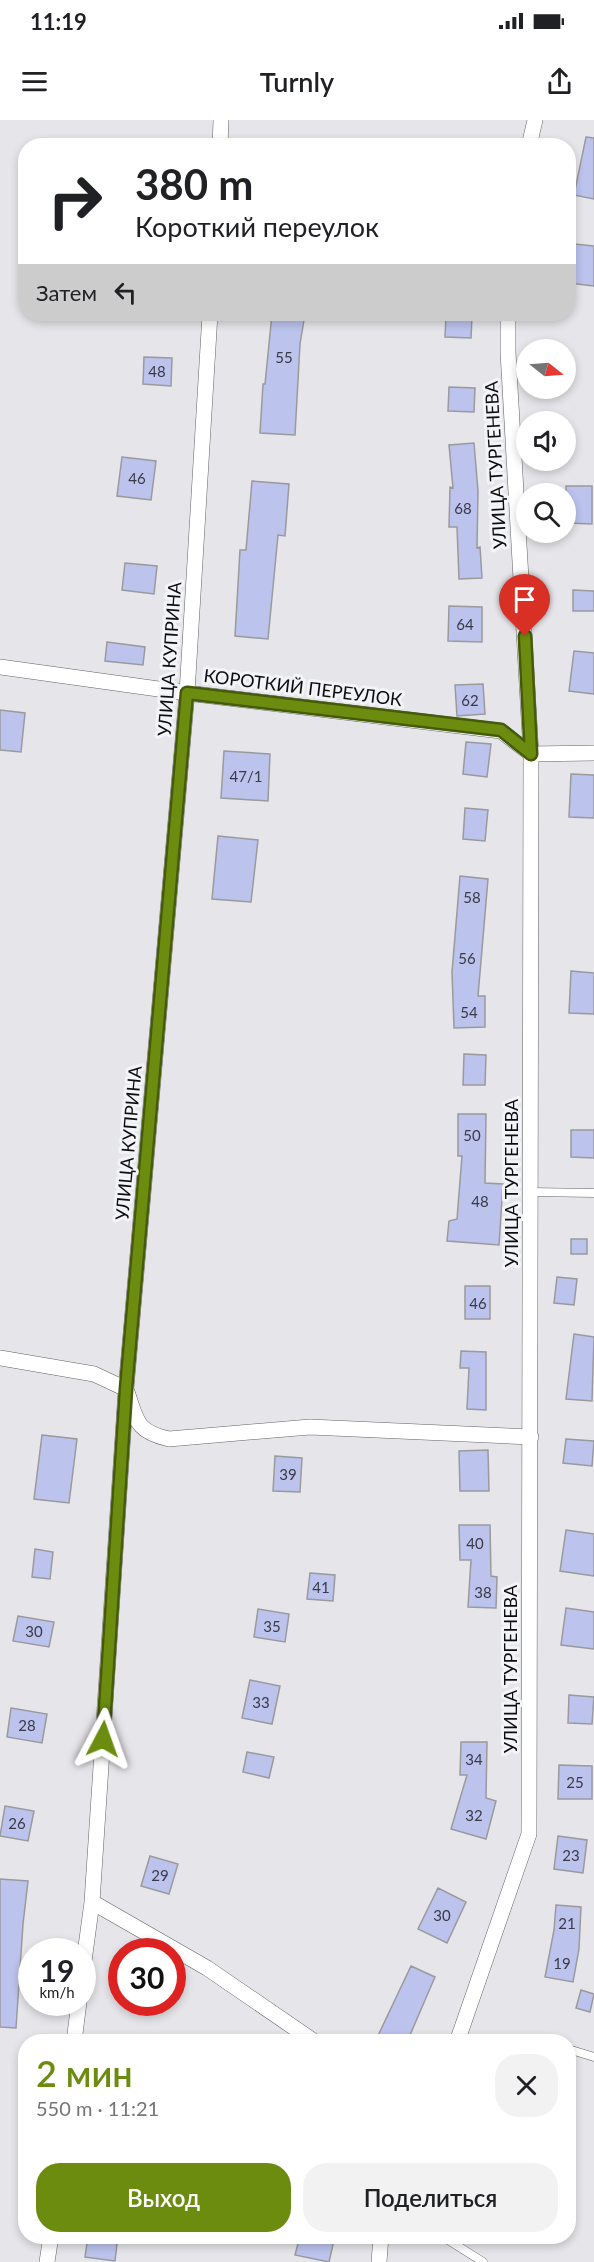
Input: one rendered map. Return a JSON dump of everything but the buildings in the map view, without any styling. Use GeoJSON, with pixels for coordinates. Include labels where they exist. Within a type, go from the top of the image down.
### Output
{"type":"FeatureCollection","features":[{"type":"Feature","properties":{"kind":"street"},"geometry":{"type":"LineString","coordinates":[[220,138],[221,120]]}},
{"type":"Feature","properties":{"kind":"street"},"geometry":{"type":"LineString","coordinates":[[531,138],[535,120]]}},
{"type":"Feature","properties":{"kind":"street","name":"УЛИЦА КУПРИНА"},"geometry":{"type":"LineString","coordinates":[[87,1938],[92,1902],[126,1389],[187,693],[210,321]]}},
{"type":"Feature","properties":{"kind":"street","name":"УЛИЦА ТУРГЕНЕВА"},"geometry":{"type":"LineString","coordinates":[[461,2034],[529,1834],[531,754],[508,321]]}},
{"type":"Feature","properties":{"kind":"street","name":"КОРОТКИЙ ПЕРЕУЛОК"},"geometry":{"type":"LineString","coordinates":[[0,667],[187,693],[501,730],[531,754]]}},
{"type":"Feature","properties":{"kind":"street"},"geometry":{"type":"LineString","coordinates":[[531,754],[594,753]]}},
{"type":"Feature","properties":{"kind":"street"},"geometry":{"type":"LineString","coordinates":[[0,1358],[94,1374],[126,1389],[140,1426],[151,1435],[169,1439],[310,1427],[531,1437]]}},
{"type":"Feature","properties":{"kind":"street"},"geometry":{"type":"LineString","coordinates":[[92,1902],[207,1968],[303,2034]]}},
{"type":"Feature","properties":{"kind":"street"},"geometry":{"type":"LineString","coordinates":[[75,2034],[77,2016]]}},
{"type":"Feature","properties":{"kind":"street"},"geometry":{"type":"LineString","coordinates":[[47,2262],[50,2244]]}},
{"type":"Feature","properties":{"kind":"street"},"geometry":{"type":"LineString","coordinates":[[379,2262],[380,2244]]}},
{"type":"Feature","properties":{"kind":"lane"},"geometry":{"type":"LineString","coordinates":[[531,1192],[594,1193]]}},
{"type":"Feature","properties":{"kind":"lane"},"geometry":{"type":"LineString","coordinates":[[576,2051],[594,2057]]}},
{"type":"Feature","properties":{"kind":"lane"},"geometry":{"type":"LineString","coordinates":[[455,2244],[483,2262]]}},
{"type":"Feature","properties":{"kind":"route"},"geometry":{"type":"LineString","coordinates":[[103,1739],[126,1389],[187,693],[501,730],[531,754],[525,636]]}}]}
